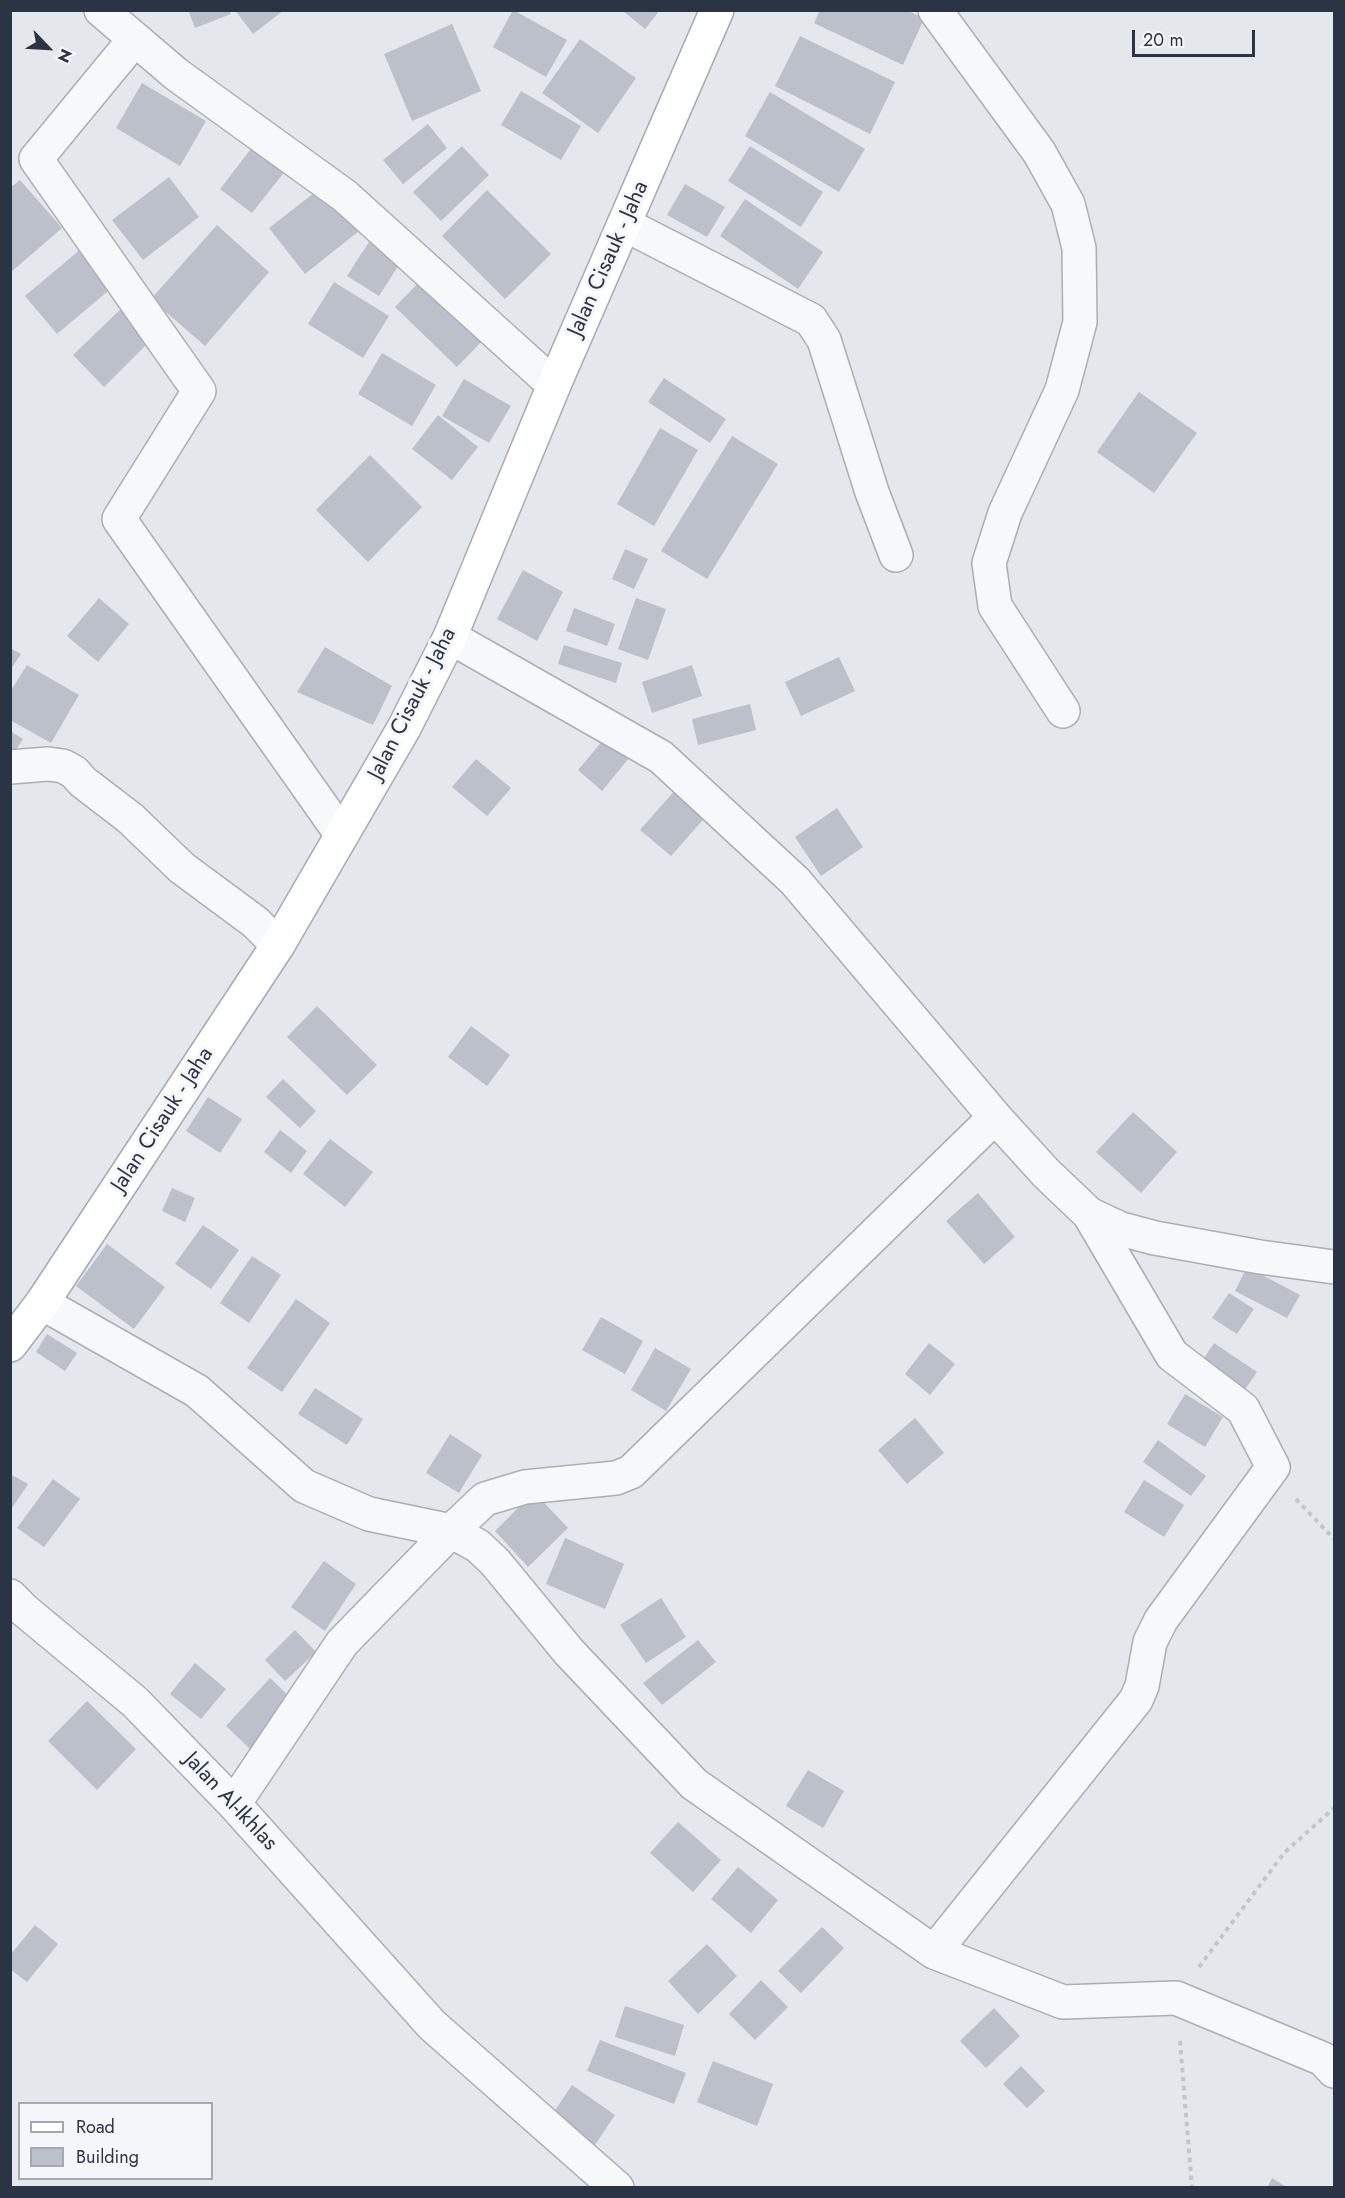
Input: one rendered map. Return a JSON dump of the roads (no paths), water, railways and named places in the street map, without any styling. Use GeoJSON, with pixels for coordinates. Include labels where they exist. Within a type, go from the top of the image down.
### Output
{"type":"FeatureCollection","features":[{"type":"Feature","properties":{"kind":"main road","name":"Jalan Cisauk - Jaha"},"geometry":{"type":"LineString","coordinates":[[10,1345],[42,1303],[278,945],[404,728],[450,636],[554,385],[717,10]]}},
{"type":"Feature","properties":{"kind":"street"},"geometry":{"type":"LineString","coordinates":[[101,10],[176,74],[345,196],[554,385]]}},
{"type":"Feature","properties":{"kind":"street"},"geometry":{"type":"LineString","coordinates":[[935,10],[1039,152],[1068,204],[1079,248],[1080,322],[1062,390],[1005,513],[989,563],[995,606],[1063,711]]}},
{"type":"Feature","properties":{"kind":"street"},"geometry":{"type":"LineString","coordinates":[[134,40],[36,159],[199,391],[119,519],[342,835]]}},
{"type":"Feature","properties":{"kind":"street"},"geometry":{"type":"LineString","coordinates":[[624,224],[811,320],[824,340],[872,492],[896,555]]}},
{"type":"Feature","properties":{"kind":"street"},"geometry":{"type":"LineString","coordinates":[[450,636],[661,757],[795,881],[995,1117],[1046,1173],[1089,1214],[1172,1355],[1243,1409],[1273,1467],[1161,1620],[1150,1642],[1142,1686],[1136,1700],[934,1952]]}},
{"type":"Feature","properties":{"kind":"street"},"geometry":{"type":"LineString","coordinates":[[10,767],[48,764],[63,766],[74,772],[130,818],[182,868],[255,922],[278,945]]}},
{"type":"Feature","properties":{"kind":"street"},"geometry":{"type":"LineString","coordinates":[[234,1804],[342,1642],[451,1530],[485,1499],[525,1487],[616,1478],[631,1472],[995,1117]]}},
{"type":"Feature","properties":{"kind":"street"},"geometry":{"type":"LineString","coordinates":[[1089,1214],[1121,1229],[1155,1238],[1260,1257],[1335,1267]]}},
{"type":"Feature","properties":{"kind":"street"},"geometry":{"type":"LineString","coordinates":[[42,1303],[197,1390],[304,1486],[369,1514],[451,1530],[478,1546],[495,1562],[569,1652],[694,1784],[934,1952],[1063,2002],[1176,1998],[1323,2060],[1335,2071]]}},
{"type":"Feature","properties":{"kind":"street","name":"Jalan Al-Ikhlas"},"geometry":{"type":"LineString","coordinates":[[10,1596],[135,1702],[234,1804],[432,2025],[617,2187]]}}]}
